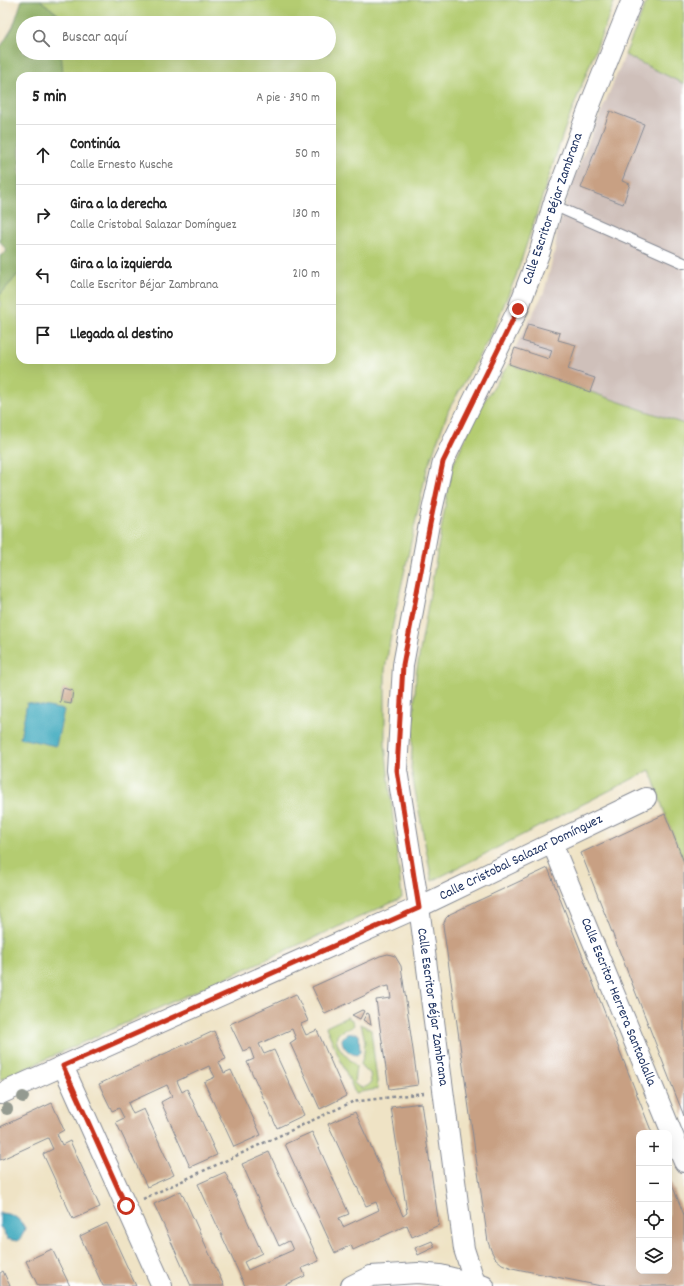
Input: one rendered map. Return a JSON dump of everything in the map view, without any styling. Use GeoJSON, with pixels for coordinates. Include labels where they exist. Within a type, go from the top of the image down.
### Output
{"type":"FeatureCollection","features":[{"type":"Feature","properties":{"kind":"street","name":"Calle Escritor Béjar Zambrana"},"geometry":{"type":"LineString","coordinates":[[478,1285],[464,1249],[419,908],[397,770],[403,665],[443,462],[518,309],[540,251],[553,206],[592,100],[632,0]]}},
{"type":"Feature","properties":{"kind":"street","name":"Calle Cristobal Salazar Domínguez"},"geometry":{"type":"LineString","coordinates":[[0,1094],[419,908],[552,842],[646,798]]}},
{"type":"Feature","properties":{"kind":"street","name":"Calle Escritor Herrera Santaolalla"},"geometry":{"type":"LineString","coordinates":[[552,842],[684,1162]]}},
{"type":"Feature","properties":{"kind":"street"},"geometry":{"type":"LineString","coordinates":[[63,1066],[162,1286]]}},
{"type":"Feature","properties":{"kind":"street"},"geometry":{"type":"LineString","coordinates":[[351,1286],[371,1276],[418,1273],[440,1275],[478,1285]]}},
{"type":"Feature","properties":{"kind":"lane"},"geometry":{"type":"LineString","coordinates":[[553,206],[684,263]]}},
{"type":"Feature","properties":{"kind":"path"},"geometry":{"type":"LineString","coordinates":[[150,1196],[352,1102],[420,1094]]}},
{"type":"Feature","properties":{"kind":"shaded area"},"geometry":{"type":"Polygon","coordinates":[[[625,55],[684,84],[684,424],[509,364],[515,348],[544,292],[555,250],[557,231],[571,184],[625,55]]]}},
{"type":"Feature","properties":{"kind":"green space"},"geometry":{"type":"Polygon","coordinates":[[[22,0],[40,0],[59,15],[59,16],[17,16],[22,0]]]}},
{"type":"Feature","properties":{"kind":"green space"},"geometry":{"type":"Polygon","coordinates":[[[40,0],[615,0],[564,131],[516,276],[492,333],[449,409],[427,469],[393,624],[385,670],[385,744],[402,898],[0,1080],[0,295],[16,277],[16,364],[336,364],[336,72],[62,72],[61,60],[336,60],[336,16],[59,16],[40,0]],[[63,689],[60,702],[71,704],[73,691],[63,689]]]}},
{"type":"Feature","properties":{"kind":"green space"},"geometry":{"type":"Polygon","coordinates":[[[647,0],[684,0],[684,84],[625,55],[647,0]]]}},
{"type":"Feature","properties":{"kind":"green space"},"geometry":{"type":"Polygon","coordinates":[[[16,18],[16,60],[62,60],[63,72],[16,72],[16,277],[0,295],[0,256],[7,251],[0,241],[0,48],[13,27],[16,18]]]}},
{"type":"Feature","properties":{"kind":"green space"},"geometry":{"type":"Polygon","coordinates":[[[509,364],[684,424],[684,862],[650,770],[432,881],[411,769],[416,674],[452,467],[478,410],[509,364]]]}},
{"type":"Feature","properties":{"kind":"green space"},"geometry":{"type":"Polygon","coordinates":[[[347,1017],[352,1020],[354,1025],[340,1032],[337,1036],[337,1041],[341,1050],[356,1066],[354,1083],[362,1088],[371,1083],[370,1073],[362,1068],[361,1064],[365,1041],[361,1024],[371,1030],[378,1089],[355,1093],[326,1027],[347,1017]]]}},
{"type":"Feature","properties":{"kind":"water"},"geometry":{"type":"Polygon","coordinates":[[[27,703],[64,710],[56,746],[20,738],[27,703]]]}},
{"type":"Feature","properties":{"kind":"water"},"geometry":{"type":"Polygon","coordinates":[[[356,1033],[359,1035],[360,1052],[357,1055],[346,1050],[342,1042],[342,1039],[346,1034],[356,1033]]]}},
{"type":"Feature","properties":{"kind":"water"},"geometry":{"type":"Polygon","coordinates":[[[0,1213],[15,1217],[25,1228],[23,1234],[17,1241],[7,1239],[0,1227],[0,1213]]]}},
{"type":"Feature","properties":{"kind":"building"},"geometry":{"type":"Polygon","coordinates":[[[610,111],[644,124],[622,181],[630,184],[623,204],[581,188],[610,111]]]}},
{"type":"Feature","properties":{"kind":"building"},"geometry":{"type":"Polygon","coordinates":[[[528,324],[560,333],[558,340],[576,345],[568,369],[595,378],[590,392],[509,364],[515,348],[549,359],[552,350],[522,341],[528,324]]]}},
{"type":"Feature","properties":{"kind":"building"},"geometry":{"type":"Polygon","coordinates":[[[63,688],[73,691],[71,704],[60,702],[63,688]]]}},
{"type":"Feature","properties":{"kind":"building"},"geometry":{"type":"Polygon","coordinates":[[[665,814],[684,862],[684,1116],[581,853],[665,814]]]}},
{"type":"Feature","properties":{"kind":"building"},"geometry":{"type":"Polygon","coordinates":[[[548,868],[651,1130],[636,1130],[636,1274],[672,1274],[672,1185],[684,1215],[684,1286],[601,1286],[512,1268],[502,1264],[495,1258],[488,1242],[443,925],[446,918],[450,914],[548,868]]]}},
{"type":"Feature","properties":{"kind":"building"},"geometry":{"type":"Polygon","coordinates":[[[388,954],[395,956],[401,966],[418,1085],[389,1089],[376,1000],[391,998],[389,986],[383,987],[325,1014],[312,987],[380,956],[388,954]]]}},
{"type":"Feature","properties":{"kind":"building"},"geometry":{"type":"Polygon","coordinates":[[[296,994],[308,1021],[301,1024],[306,1035],[317,1030],[346,1096],[320,1109],[290,1043],[296,1039],[292,1029],[259,1044],[264,1054],[274,1050],[304,1115],[277,1128],[247,1062],[254,1059],[250,1048],[243,1051],[230,1024],[296,994]]]}},
{"type":"Feature","properties":{"kind":"building"},"geometry":{"type":"Polygon","coordinates":[[[362,1010],[364,1011],[360,1019],[352,1015],[362,1010]]]}},
{"type":"Feature","properties":{"kind":"building"},"geometry":{"type":"Polygon","coordinates":[[[367,1013],[369,1014],[371,1025],[363,1020],[367,1013]]]}},
{"type":"Feature","properties":{"kind":"building"},"geometry":{"type":"Polygon","coordinates":[[[214,1031],[226,1059],[219,1062],[224,1073],[231,1070],[261,1135],[234,1147],[204,1082],[215,1077],[209,1066],[177,1081],[182,1092],[187,1089],[217,1155],[190,1167],[161,1102],[172,1096],[167,1085],[128,1103],[133,1114],[144,1109],[174,1175],[147,1187],[116,1122],[124,1118],[119,1108],[112,1111],[99,1084],[214,1031]]]}},
{"type":"Feature","properties":{"kind":"building"},"geometry":{"type":"Polygon","coordinates":[[[52,1103],[64,1130],[57,1134],[62,1145],[70,1141],[100,1207],[73,1219],[43,1154],[53,1149],[48,1138],[0,1160],[0,1127],[52,1103]]]}},
{"type":"Feature","properties":{"kind":"building"},"geometry":{"type":"Polygon","coordinates":[[[421,1103],[439,1225],[412,1237],[407,1225],[353,1250],[351,1245],[335,1253],[285,1144],[312,1132],[349,1214],[339,1218],[343,1227],[379,1210],[376,1202],[366,1206],[328,1124],[355,1112],[403,1216],[407,1213],[391,1107],[421,1103]]]}},
{"type":"Feature","properties":{"kind":"building"},"geometry":{"type":"Polygon","coordinates":[[[269,1152],[319,1261],[302,1268],[305,1276],[283,1286],[245,1286],[198,1184],[225,1172],[262,1253],[244,1262],[248,1270],[293,1250],[289,1241],[279,1246],[242,1164],[269,1152]]]}},
{"type":"Feature","properties":{"kind":"building"},"geometry":{"type":"Polygon","coordinates":[[[181,1191],[224,1286],[191,1286],[154,1204],[181,1191]]]}},
{"type":"Feature","properties":{"kind":"building"},"geometry":{"type":"Polygon","coordinates":[[[107,1223],[136,1286],[103,1286],[80,1236],[107,1223]]]}},
{"type":"Feature","properties":{"kind":"building"},"geometry":{"type":"Polygon","coordinates":[[[432,1241],[435,1247],[418,1255],[415,1248],[432,1241]]]}},
{"type":"Feature","properties":{"kind":"building"},"geometry":{"type":"Polygon","coordinates":[[[52,1249],[70,1286],[38,1286],[26,1261],[52,1249]]]}},
{"type":"Feature","properties":{"kind":"building"},"geometry":{"type":"Polygon","coordinates":[[[3,1271],[10,1286],[0,1286],[0,1273],[3,1271]]]}},
{"type":"Feature","properties":{"kind":"route"},"geometry":{"type":"LineString","coordinates":[[126,1206],[63,1066],[419,908],[397,770],[403,665],[443,462],[518,309]]}}]}
